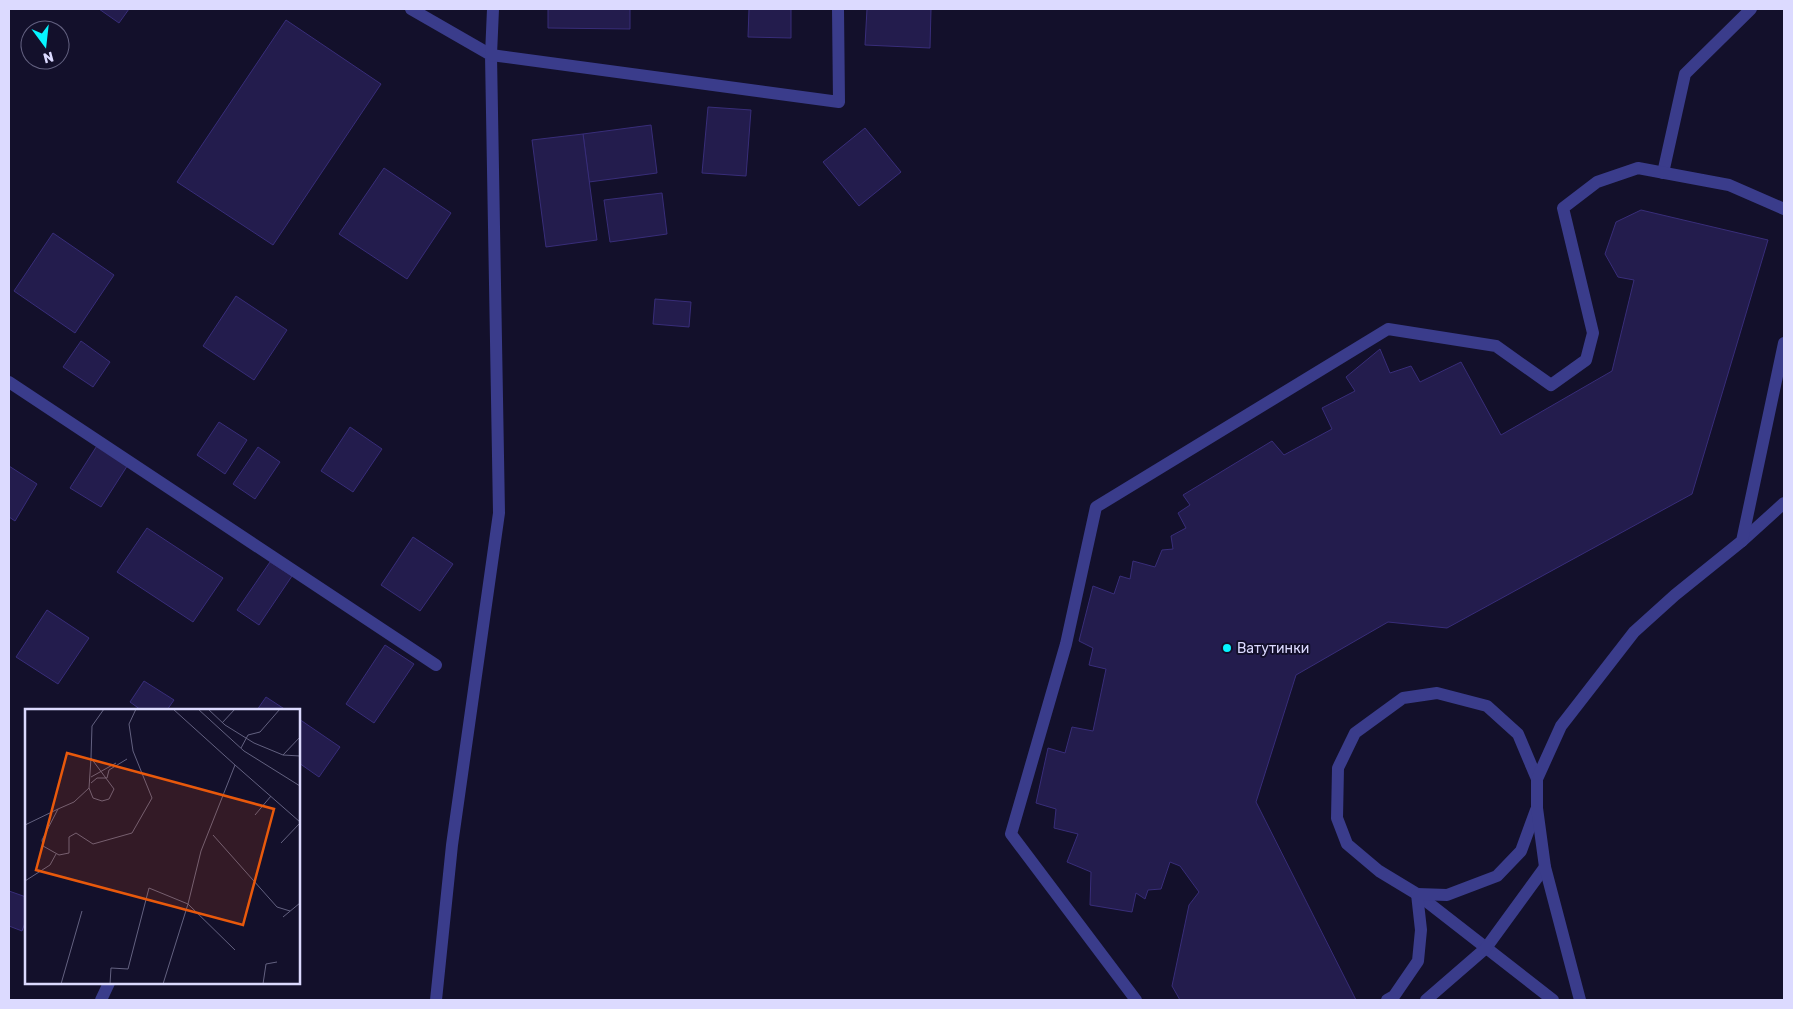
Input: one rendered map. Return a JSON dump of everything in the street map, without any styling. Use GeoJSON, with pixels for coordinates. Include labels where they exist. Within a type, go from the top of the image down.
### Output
{"type":"FeatureCollection","features":[{"type":"Feature","properties":{"kind":"street"},"geometry":{"type":"LineString","coordinates":[[410,9],[491,55],[839,102],[838,9]]}},
{"type":"Feature","properties":{"kind":"street"},"geometry":{"type":"LineString","coordinates":[[436,1000],[452,845],[499,513],[491,55],[493,9]]}},
{"type":"Feature","properties":{"kind":"street"},"geometry":{"type":"LineString","coordinates":[[1663,173],[1686,74],[1750,9]]}},
{"type":"Feature","properties":{"kind":"street"},"geometry":{"type":"LineString","coordinates":[[1136,1000],[1011,834],[1066,644],[1096,507],[1388,329],[1496,346],[1551,385],[1586,360],[1593,333],[1563,208],[1598,182],[1638,168],[1729,185],[1784,209]]}},
{"type":"Feature","properties":{"kind":"street"},"geometry":{"type":"LineString","coordinates":[[1742,541],[1784,343]]}},
{"type":"Feature","properties":{"kind":"street"},"geometry":{"type":"LineString","coordinates":[[9,382],[436,665]]}},
{"type":"Feature","properties":{"kind":"street"},"geometry":{"type":"LineString","coordinates":[[1537,779],[1561,726],[1634,632],[1784,503]]}},
{"type":"Feature","properties":{"kind":"street"},"geometry":{"type":"LineString","coordinates":[[1552,1000],[1417,894],[1379,871],[1347,844],[1337,818],[1338,768],[1355,733],[1404,698],[1437,693],[1486,706],[1518,734],[1537,779],[1537,808],[1545,867],[1580,1000]]}},
{"type":"Feature","properties":{"kind":"street"},"geometry":{"type":"LineString","coordinates":[[1417,894],[1447,896],[1497,876],[1521,851],[1537,808]]}},
{"type":"Feature","properties":{"kind":"street"},"geometry":{"type":"LineString","coordinates":[[1426,1000],[1486,948],[1545,867]]}},
{"type":"Feature","properties":{"kind":"street"},"geometry":{"type":"LineString","coordinates":[[1387,1000],[1394,996],[1418,960],[1421,930],[1417,894]]}},
{"type":"Feature","properties":{"kind":"street"},"geometry":{"type":"LineString","coordinates":[[101,1000],[109,984]]}},
{"type":"Feature","properties":{"kind":"building"},"geometry":{"type":"Polygon","coordinates":[[[99,9],[129,9],[119,23],[99,9]]]}},
{"type":"Feature","properties":{"kind":"building"},"geometry":{"type":"Polygon","coordinates":[[[548,9],[630,9],[630,29],[548,28],[548,9]]]}},
{"type":"Feature","properties":{"kind":"building"},"geometry":{"type":"Polygon","coordinates":[[[749,9],[791,9],[791,38],[748,37],[749,9]]]}},
{"type":"Feature","properties":{"kind":"building"},"geometry":{"type":"Polygon","coordinates":[[[867,9],[931,9],[930,48],[865,45],[867,9]]]}},
{"type":"Feature","properties":{"kind":"building"},"geometry":{"type":"Polygon","coordinates":[[[286,20],[381,84],[273,245],[177,182],[286,20]]]}},
{"type":"Feature","properties":{"kind":"building"},"geometry":{"type":"Polygon","coordinates":[[[708,107],[751,110],[746,176],[702,173],[708,107]]]}},
{"type":"Feature","properties":{"kind":"building"},"geometry":{"type":"Polygon","coordinates":[[[651,125],[657,173],[589,182],[583,134],[651,125]]]}},
{"type":"Feature","properties":{"kind":"building"},"geometry":{"type":"Polygon","coordinates":[[[865,128],[901,172],[859,206],[823,162],[865,128]]]}},
{"type":"Feature","properties":{"kind":"building"},"geometry":{"type":"Polygon","coordinates":[[[583,134],[597,240],[546,247],[532,140],[583,134]]]}},
{"type":"Feature","properties":{"kind":"building"},"geometry":{"type":"Polygon","coordinates":[[[384,168],[451,213],[407,279],[339,234],[384,168]]]}},
{"type":"Feature","properties":{"kind":"building"},"geometry":{"type":"Polygon","coordinates":[[[662,193],[667,234],[610,242],[604,200],[662,193]]]}},
{"type":"Feature","properties":{"kind":"building"},"geometry":{"type":"Polygon","coordinates":[[[1641,210],[1768,240],[1692,494],[1447,628],[1388,622],[1296,675],[1256,802],[1356,1000],[1180,1000],[1172,986],[1189,905],[1199,892],[1180,866],[1170,862],[1161,889],[1148,890],[1145,899],[1136,893],[1132,912],[1090,905],[1091,872],[1067,862],[1078,834],[1054,828],[1056,809],[1036,803],[1048,748],[1065,753],[1072,727],[1093,731],[1106,669],[1089,665],[1093,648],[1079,641],[1093,586],[1114,594],[1120,576],[1130,579],[1133,561],[1155,567],[1162,550],[1173,549],[1171,536],[1186,528],[1178,513],[1190,505],[1183,495],[1272,441],[1284,455],[1332,429],[1322,408],[1355,391],[1346,377],[1380,349],[1390,373],[1411,366],[1420,382],[1461,362],[1501,435],[1612,371],[1634,280],[1618,277],[1605,254],[1616,222],[1641,210]]]}},
{"type":"Feature","properties":{"kind":"building"},"geometry":{"type":"Polygon","coordinates":[[[53,233],[114,275],[75,333],[14,291],[53,233]]]}},
{"type":"Feature","properties":{"kind":"building"},"geometry":{"type":"Polygon","coordinates":[[[236,296],[287,330],[254,380],[203,346],[236,296]]]}},
{"type":"Feature","properties":{"kind":"building"},"geometry":{"type":"Polygon","coordinates":[[[655,299],[691,302],[689,327],[653,324],[655,299]]]}},
{"type":"Feature","properties":{"kind":"building"},"geometry":{"type":"Polygon","coordinates":[[[81,341],[110,362],[93,387],[63,367],[81,341]]]}},
{"type":"Feature","properties":{"kind":"building"},"geometry":{"type":"Polygon","coordinates":[[[219,422],[247,440],[225,474],[197,455],[219,422]]]}},
{"type":"Feature","properties":{"kind":"building"},"geometry":{"type":"Polygon","coordinates":[[[350,427],[382,449],[353,492],[321,471],[350,427]]]}},
{"type":"Feature","properties":{"kind":"building"},"geometry":{"type":"Polygon","coordinates":[[[100,441],[131,460],[101,507],[70,488],[100,441]]]}},
{"type":"Feature","properties":{"kind":"building"},"geometry":{"type":"Polygon","coordinates":[[[258,447],[280,462],[255,499],[233,484],[258,447]]]}},
{"type":"Feature","properties":{"kind":"building"},"geometry":{"type":"Polygon","coordinates":[[[9,466],[37,484],[15,521],[9,517],[9,466]]]}},
{"type":"Feature","properties":{"kind":"building"},"geometry":{"type":"Polygon","coordinates":[[[147,528],[223,578],[193,622],[117,572],[147,528]]]}},
{"type":"Feature","properties":{"kind":"building"},"geometry":{"type":"Polygon","coordinates":[[[413,537],[453,564],[420,611],[381,585],[413,537]]]}},
{"type":"Feature","properties":{"kind":"building"},"geometry":{"type":"Polygon","coordinates":[[[270,562],[292,576],[259,625],[237,610],[270,562]]]}},
{"type":"Feature","properties":{"kind":"building"},"geometry":{"type":"Polygon","coordinates":[[[47,610],[89,638],[58,684],[16,657],[47,610]]]}},
{"type":"Feature","properties":{"kind":"building"},"geometry":{"type":"Polygon","coordinates":[[[385,645],[414,664],[374,723],[346,704],[385,645]]]}},
{"type":"Feature","properties":{"kind":"building"},"geometry":{"type":"Polygon","coordinates":[[[144,681],[174,700],[168,709],[140,709],[130,702],[144,681]]]}},
{"type":"Feature","properties":{"kind":"building"},"geometry":{"type":"Polygon","coordinates":[[[266,697],[284,709],[258,709],[266,697]]]}},
{"type":"Feature","properties":{"kind":"building"},"geometry":{"type":"Polygon","coordinates":[[[300,720],[340,747],[319,777],[300,764],[300,720]]]}},
{"type":"Feature","properties":{"kind":"building"},"geometry":{"type":"Polygon","coordinates":[[[9,891],[25,897],[25,923],[22,931],[9,926],[9,891]]]}},
{"type":"Feature","properties":{"kind":"place","name":"Ватутинки"},"geometry":{"type":"Point","coordinates":[1227,648]}}]}
